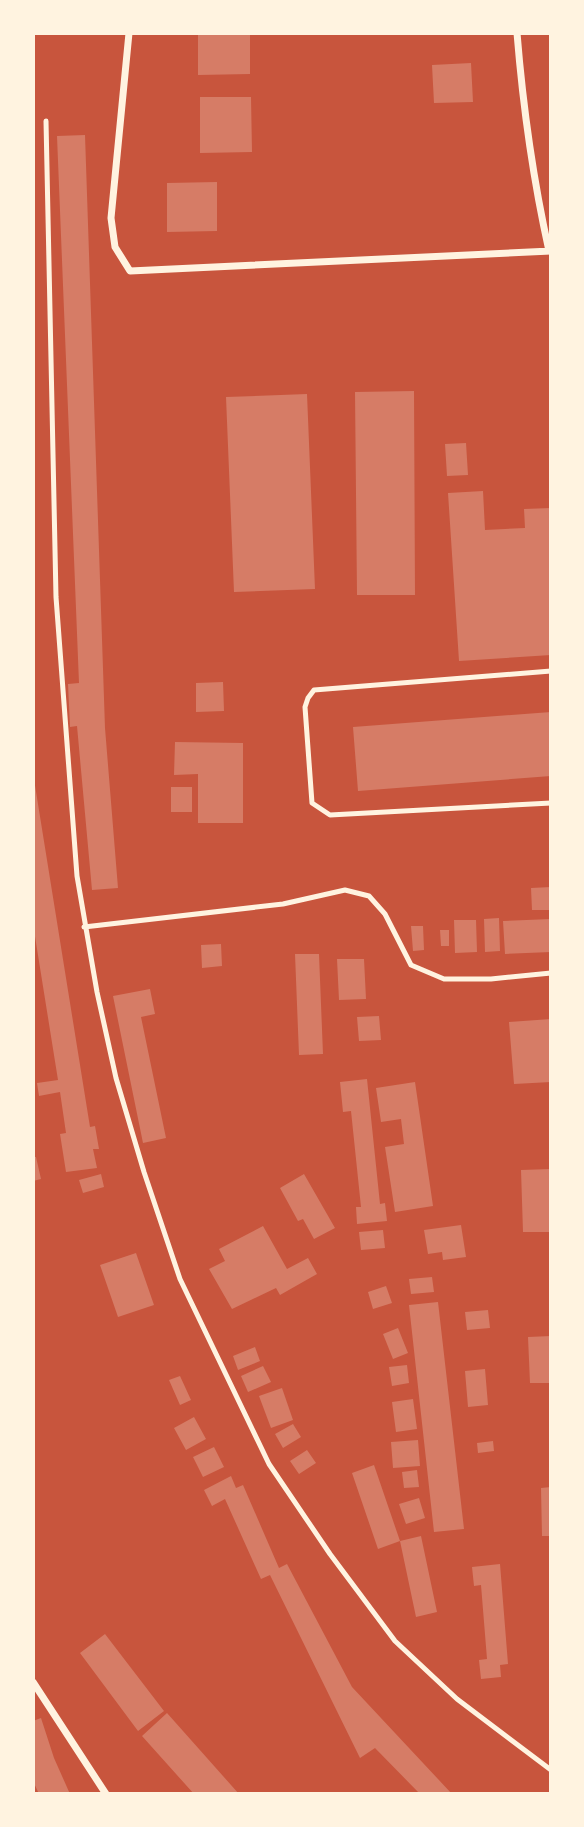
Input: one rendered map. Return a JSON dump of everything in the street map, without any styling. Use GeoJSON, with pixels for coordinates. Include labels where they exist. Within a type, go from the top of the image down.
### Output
{"type":"FeatureCollection","features":[{"type":"Feature","properties":{"kind":"street"},"geometry":{"type":"LineString","coordinates":[[128,33],[111,218],[115,247],[130,271],[550,251],[537,200],[517,33]]}},
{"type":"Feature","properties":{"kind":"street"},"geometry":{"type":"LineString","coordinates":[[34,1684],[106,1794]]}},
{"type":"Feature","properties":{"kind":"lane"},"geometry":{"type":"LineString","coordinates":[[46,121],[55,597],[69,787],[84,927],[116,1078],[180,1279],[269,1464],[330,1554],[395,1640],[457,1699],[551,1770]]}},
{"type":"Feature","properties":{"kind":"lane"},"geometry":{"type":"LineString","coordinates":[[551,671],[314,690],[305,707],[312,803],[330,815],[551,803]]}},
{"type":"Feature","properties":{"kind":"lane"},"geometry":{"type":"LineString","coordinates":[[84,927],[283,904],[345,890],[369,896],[385,914],[411,965],[444,979],[491,979],[551,973]]}},
{"type":"Feature","properties":{"kind":"building"},"geometry":{"type":"Polygon","coordinates":[[[198,33],[250,33],[250,74],[198,75],[198,33]]]}},
{"type":"Feature","properties":{"kind":"building"},"geometry":{"type":"Polygon","coordinates":[[[471,63],[473,102],[434,103],[432,65],[471,63]]]}},
{"type":"Feature","properties":{"kind":"building"},"geometry":{"type":"Polygon","coordinates":[[[200,97],[251,97],[252,152],[200,153],[200,97]]]}},
{"type":"Feature","properties":{"kind":"building"},"geometry":{"type":"Polygon","coordinates":[[[85,135],[105,728],[118,888],[92,890],[77,726],[70,727],[68,684],[79,683],[57,136],[85,135]]]}},
{"type":"Feature","properties":{"kind":"building"},"geometry":{"type":"Polygon","coordinates":[[[217,182],[217,231],[167,232],[167,183],[217,182]]]}},
{"type":"Feature","properties":{"kind":"building"},"geometry":{"type":"Polygon","coordinates":[[[414,391],[415,595],[357,595],[355,392],[414,391]]]}},
{"type":"Feature","properties":{"kind":"building"},"geometry":{"type":"Polygon","coordinates":[[[307,394],[315,589],[234,592],[226,397],[307,394]]]}},
{"type":"Feature","properties":{"kind":"building"},"geometry":{"type":"Polygon","coordinates":[[[466,443],[468,475],[447,476],[445,444],[466,443]]]}},
{"type":"Feature","properties":{"kind":"building"},"geometry":{"type":"Polygon","coordinates":[[[483,491],[485,530],[525,528],[524,509],[551,508],[551,655],[459,661],[448,493],[483,491]]]}},
{"type":"Feature","properties":{"kind":"building"},"geometry":{"type":"Polygon","coordinates":[[[223,682],[224,711],[196,712],[196,683],[223,682]]]}},
{"type":"Feature","properties":{"kind":"building"},"geometry":{"type":"Polygon","coordinates":[[[551,712],[551,776],[358,791],[353,727],[551,712]]]}},
{"type":"Feature","properties":{"kind":"building"},"geometry":{"type":"Polygon","coordinates":[[[175,742],[243,743],[243,823],[198,823],[198,774],[174,775],[175,742]]]}},
{"type":"Feature","properties":{"kind":"building"},"geometry":{"type":"Polygon","coordinates":[[[33,773],[90,1127],[95,1126],[99,1149],[93,1149],[97,1168],[66,1172],[60,1134],[66,1133],[60,1092],[39,1096],[37,1083],[58,1080],[33,924],[33,773]]]}},
{"type":"Feature","properties":{"kind":"building"},"geometry":{"type":"Polygon","coordinates":[[[171,787],[192,787],[192,812],[171,812],[171,787]]]}},
{"type":"Feature","properties":{"kind":"building"},"geometry":{"type":"Polygon","coordinates":[[[551,887],[551,910],[532,910],[531,888],[551,887]]]}},
{"type":"Feature","properties":{"kind":"building"},"geometry":{"type":"Polygon","coordinates":[[[499,918],[500,951],[485,952],[484,919],[499,918]]]}},
{"type":"Feature","properties":{"kind":"building"},"geometry":{"type":"Polygon","coordinates":[[[551,919],[551,952],[505,954],[503,921],[551,919]]]}},
{"type":"Feature","properties":{"kind":"building"},"geometry":{"type":"Polygon","coordinates":[[[454,920],[476,920],[477,952],[455,953],[454,920]]]}},
{"type":"Feature","properties":{"kind":"building"},"geometry":{"type":"Polygon","coordinates":[[[411,926],[423,926],[424,950],[413,951],[411,926]]]}},
{"type":"Feature","properties":{"kind":"building"},"geometry":{"type":"Polygon","coordinates":[[[440,930],[449,930],[449,946],[441,946],[440,930]]]}},
{"type":"Feature","properties":{"kind":"building"},"geometry":{"type":"Polygon","coordinates":[[[221,944],[222,966],[202,968],[201,945],[221,944]]]}},
{"type":"Feature","properties":{"kind":"building"},"geometry":{"type":"Polygon","coordinates":[[[295,954],[319,954],[323,1054],[299,1055],[295,954]]]}},
{"type":"Feature","properties":{"kind":"building"},"geometry":{"type":"Polygon","coordinates":[[[337,959],[364,959],[366,999],[339,1000],[337,959]]]}},
{"type":"Feature","properties":{"kind":"building"},"geometry":{"type":"Polygon","coordinates":[[[150,989],[155,1014],[141,1017],[166,1138],[143,1143],[113,996],[150,989]]]}},
{"type":"Feature","properties":{"kind":"building"},"geometry":{"type":"Polygon","coordinates":[[[379,1016],[381,1040],[359,1041],[357,1017],[379,1016]]]}},
{"type":"Feature","properties":{"kind":"building"},"geometry":{"type":"Polygon","coordinates":[[[551,1019],[551,1082],[514,1084],[509,1022],[551,1019]]]}},
{"type":"Feature","properties":{"kind":"building"},"geometry":{"type":"Polygon","coordinates":[[[367,1079],[380,1204],[385,1203],[387,1221],[357,1224],[356,1207],[361,1207],[351,1111],[343,1112],[340,1082],[367,1079]]]}},
{"type":"Feature","properties":{"kind":"building"},"geometry":{"type":"Polygon","coordinates":[[[415,1082],[433,1206],[395,1212],[385,1147],[404,1144],[401,1119],[381,1122],[376,1088],[415,1082]]]}},
{"type":"Feature","properties":{"kind":"building"},"geometry":{"type":"Polygon","coordinates":[[[33,1157],[36,1157],[41,1179],[33,1181],[33,1157]]]}},
{"type":"Feature","properties":{"kind":"building"},"geometry":{"type":"Polygon","coordinates":[[[551,1169],[551,1232],[523,1232],[521,1170],[551,1169]]]}},
{"type":"Feature","properties":{"kind":"building"},"geometry":{"type":"Polygon","coordinates":[[[101,1174],[104,1187],[83,1193],[79,1180],[101,1174]]]}},
{"type":"Feature","properties":{"kind":"building"},"geometry":{"type":"Polygon","coordinates":[[[304,1174],[335,1228],[314,1239],[303,1219],[298,1221],[280,1188],[304,1174]]]}},
{"type":"Feature","properties":{"kind":"building"},"geometry":{"type":"Polygon","coordinates":[[[461,1225],[466,1257],[443,1260],[442,1252],[428,1254],[424,1230],[461,1225]]]}},
{"type":"Feature","properties":{"kind":"building"},"geometry":{"type":"Polygon","coordinates":[[[263,1226],[287,1269],[308,1258],[317,1274],[280,1295],[276,1288],[232,1309],[209,1269],[225,1261],[219,1249],[263,1226]]]}},
{"type":"Feature","properties":{"kind":"building"},"geometry":{"type":"Polygon","coordinates":[[[383,1230],[385,1248],[361,1250],[359,1232],[383,1230]]]}},
{"type":"Feature","properties":{"kind":"building"},"geometry":{"type":"Polygon","coordinates":[[[136,1253],[154,1305],[118,1317],[100,1265],[136,1253]]]}},
{"type":"Feature","properties":{"kind":"building"},"geometry":{"type":"Polygon","coordinates":[[[432,1277],[434,1292],[411,1294],[409,1279],[432,1277]]]}},
{"type":"Feature","properties":{"kind":"building"},"geometry":{"type":"Polygon","coordinates":[[[386,1286],[392,1303],[373,1309],[368,1292],[386,1286]]]}},
{"type":"Feature","properties":{"kind":"building"},"geometry":{"type":"Polygon","coordinates":[[[438,1302],[464,1529],[434,1532],[409,1305],[438,1302]]]}},
{"type":"Feature","properties":{"kind":"building"},"geometry":{"type":"Polygon","coordinates":[[[488,1310],[490,1328],[467,1330],[465,1312],[488,1310]]]}},
{"type":"Feature","properties":{"kind":"building"},"geometry":{"type":"Polygon","coordinates":[[[398,1328],[408,1353],[393,1359],[383,1334],[398,1328]]]}},
{"type":"Feature","properties":{"kind":"building"},"geometry":{"type":"Polygon","coordinates":[[[551,1336],[551,1383],[530,1383],[528,1337],[551,1336]]]}},
{"type":"Feature","properties":{"kind":"building"},"geometry":{"type":"Polygon","coordinates":[[[255,1347],[260,1361],[238,1370],[233,1356],[255,1347]]]}},
{"type":"Feature","properties":{"kind":"building"},"geometry":{"type":"Polygon","coordinates":[[[407,1365],[409,1383],[392,1386],[389,1367],[407,1365]]]}},
{"type":"Feature","properties":{"kind":"building"},"geometry":{"type":"Polygon","coordinates":[[[263,1366],[271,1382],[248,1392],[241,1376],[263,1366]]]}},
{"type":"Feature","properties":{"kind":"building"},"geometry":{"type":"Polygon","coordinates":[[[485,1369],[488,1405],[468,1407],[465,1371],[485,1369]]]}},
{"type":"Feature","properties":{"kind":"building"},"geometry":{"type":"Polygon","coordinates":[[[180,1376],[191,1400],[180,1405],[169,1380],[180,1376]]]}},
{"type":"Feature","properties":{"kind":"building"},"geometry":{"type":"Polygon","coordinates":[[[282,1388],[293,1420],[271,1428],[259,1396],[282,1388]]]}},
{"type":"Feature","properties":{"kind":"building"},"geometry":{"type":"Polygon","coordinates":[[[413,1399],[417,1429],[396,1432],[392,1402],[413,1399]]]}},
{"type":"Feature","properties":{"kind":"building"},"geometry":{"type":"Polygon","coordinates":[[[194,1417],[206,1439],[186,1450],[174,1428],[194,1417]]]}},
{"type":"Feature","properties":{"kind":"building"},"geometry":{"type":"Polygon","coordinates":[[[293,1424],[301,1437],[283,1448],[275,1434],[293,1424]]]}},
{"type":"Feature","properties":{"kind":"building"},"geometry":{"type":"Polygon","coordinates":[[[418,1440],[420,1466],[393,1468],[391,1442],[418,1440]]]}},
{"type":"Feature","properties":{"kind":"building"},"geometry":{"type":"Polygon","coordinates":[[[493,1441],[494,1451],[478,1453],[477,1443],[493,1441]]]}},
{"type":"Feature","properties":{"kind":"building"},"geometry":{"type":"Polygon","coordinates":[[[214,1447],[224,1467],[203,1477],[193,1457],[214,1447]]]}},
{"type":"Feature","properties":{"kind":"building"},"geometry":{"type":"Polygon","coordinates":[[[307,1450],[316,1463],[299,1474],[290,1461],[307,1450]]]}},
{"type":"Feature","properties":{"kind":"building"},"geometry":{"type":"Polygon","coordinates":[[[374,1465],[400,1541],[378,1549],[352,1473],[374,1465]]]}},
{"type":"Feature","properties":{"kind":"building"},"geometry":{"type":"Polygon","coordinates":[[[417,1470],[419,1487],[404,1488],[402,1472],[417,1470]]]}},
{"type":"Feature","properties":{"kind":"building"},"geometry":{"type":"Polygon","coordinates":[[[231,1476],[236,1488],[243,1485],[279,1568],[287,1564],[352,1687],[452,1794],[420,1794],[375,1748],[360,1758],[270,1575],[261,1579],[225,1499],[212,1506],[204,1490],[231,1476]]]}},
{"type":"Feature","properties":{"kind":"building"},"geometry":{"type":"Polygon","coordinates":[[[551,1487],[551,1536],[542,1536],[541,1488],[551,1487]]]}},
{"type":"Feature","properties":{"kind":"building"},"geometry":{"type":"Polygon","coordinates":[[[419,1498],[425,1518],[406,1524],[399,1504],[419,1498]]]}},
{"type":"Feature","properties":{"kind":"building"},"geometry":{"type":"Polygon","coordinates":[[[421,1536],[437,1612],[416,1617],[400,1541],[421,1536]]]}},
{"type":"Feature","properties":{"kind":"building"},"geometry":{"type":"Polygon","coordinates":[[[500,1564],[508,1664],[500,1665],[501,1677],[481,1679],[479,1660],[487,1659],[481,1585],[474,1586],[472,1567],[500,1564]]]}},
{"type":"Feature","properties":{"kind":"building"},"geometry":{"type":"Polygon","coordinates":[[[105,1634],[164,1711],[138,1731],[80,1653],[105,1634]]]}},
{"type":"Feature","properties":{"kind":"building"},"geometry":{"type":"Polygon","coordinates":[[[167,1713],[239,1794],[194,1794],[142,1736],[167,1713]]]}},
{"type":"Feature","properties":{"kind":"building"},"geometry":{"type":"Polygon","coordinates":[[[41,1718],[54,1758],[70,1794],[39,1794],[33,1781],[33,1721],[41,1718]]]}}]}
